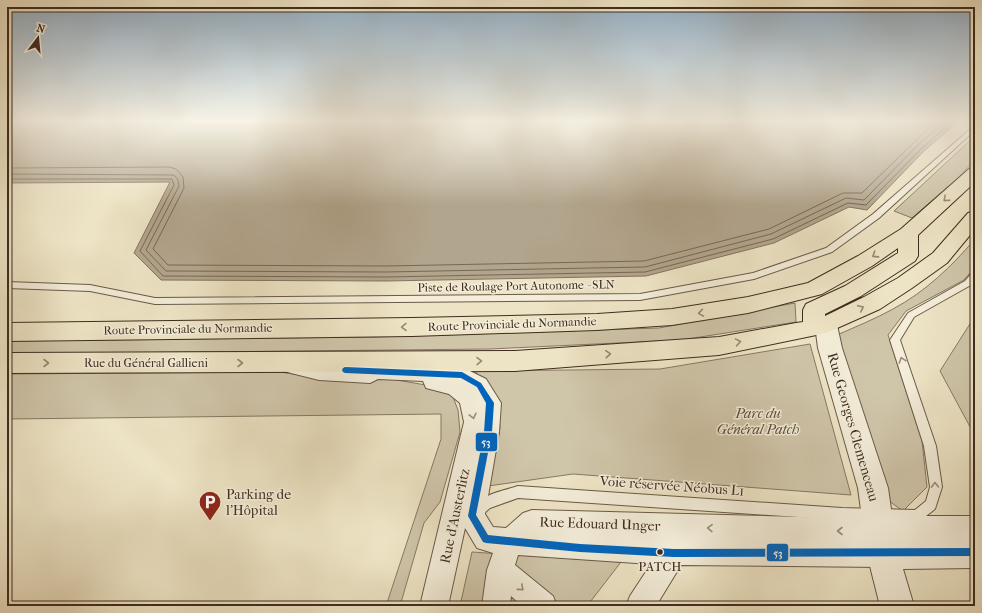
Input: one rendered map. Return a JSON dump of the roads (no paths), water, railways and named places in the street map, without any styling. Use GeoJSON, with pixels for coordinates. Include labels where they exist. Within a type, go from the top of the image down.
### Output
{"type":"FeatureCollection","features":[{"type":"Feature","properties":{"kind":"main road","name":"Route Provinciale du Normandie"},"geometry":{"type":"LineString","coordinates":[[7,332],[150,329],[412,327],[597,322],[672,317],[748,305],[814,289],[865,261],[908,233],[975,173]]}},
{"type":"Feature","properties":{"kind":"main road"},"geometry":{"type":"LineString","coordinates":[[286,363],[522,360],[719,346],[820,326],[872,303],[911,279],[940,258],[975,217]]}},
{"type":"Feature","properties":{"kind":"main road"},"geometry":{"type":"LineString","coordinates":[[820,326],[814,310],[853,291],[908,256],[908,233]]}},
{"type":"Feature","properties":{"kind":"main road"},"geometry":{"type":"LineString","coordinates":[[7,321],[150,329]]}},
{"type":"Feature","properties":{"kind":"main road","name":"Rue du Général Gallieni"},"geometry":{"type":"LineString","coordinates":[[7,363],[286,363]]}},
{"type":"Feature","properties":{"kind":"street","name":"Rue Georges Clemenceau"},"geometry":{"type":"LineString","coordinates":[[820,326],[857,488],[877,529],[897,606]]}},
{"type":"Feature","properties":{"kind":"street","name":"Rue d'Austerlitz"},"geometry":{"type":"LineString","coordinates":[[286,363],[325,369],[462,375],[478,385],[490,403],[488,432],[472,516],[486,539],[510,542]]}},
{"type":"Feature","properties":{"kind":"street","name":"Rue d'Austerlitz"},"geometry":{"type":"LineString","coordinates":[[286,363],[319,372],[411,378],[455,387],[469,399],[475,422],[448,549],[434,606]]}},
{"type":"Feature","properties":{"kind":"street","name":"Rue Edouard Unger"},"geometry":{"type":"LineString","coordinates":[[510,542],[532,522],[796,531],[877,529],[975,531]]}},
{"type":"Feature","properties":{"kind":"street","name":"Rue Edouard Unger"},"geometry":{"type":"LineString","coordinates":[[510,542],[674,553],[877,529],[975,552]]}},
{"type":"Feature","properties":{"kind":"street"},"geometry":{"type":"LineString","coordinates":[[496,606],[500,570],[510,542]]}},
{"type":"Feature","properties":{"kind":"street"},"geometry":{"type":"LineString","coordinates":[[640,606],[674,553]]}},
{"type":"Feature","properties":{"kind":"street"},"geometry":{"type":"LineString","coordinates":[[500,570],[542,606]]}},
{"type":"Feature","properties":{"kind":"lane","name":"Piste de Roulage Port Autonome - SLN"},"geometry":{"type":"LineString","coordinates":[[7,285],[90,288],[155,301],[640,297],[754,276],[829,250],[876,216],[951,149]]}},
{"type":"Feature","properties":{"kind":"lane"},"geometry":{"type":"LineString","coordinates":[[917,516],[930,505],[936,487],[930,446],[895,340],[911,315],[968,283],[975,275]]}},
{"type":"Feature","properties":{"kind":"lane","name":"Voie réservée Néobus L1"},"geometry":{"type":"LineString","coordinates":[[448,549],[472,516],[486,503],[518,492],[877,529],[917,516],[938,516]]}},
{"type":"Feature","properties":{"kind":"water"},"geometry":{"type":"Polygon","coordinates":[[[7,149],[927,149],[867,210],[849,207],[774,243],[646,276],[386,281],[161,280],[134,253],[170,182],[7,183],[7,149]]]}},
{"type":"Feature","properties":{"kind":"place","name":"Parking de l'Hôpital"},"geometry":{"type":"Point","coordinates":[210,522]}},
{"type":"Feature","properties":{"kind":"place","name":"PATCH"},"geometry":{"type":"Point","coordinates":[660,552]}},
{"type":"Feature","properties":{"kind":"park label","name":"Parc du Général Patch"},"geometry":{"type":"Point","coordinates":[758,422]}}]}
